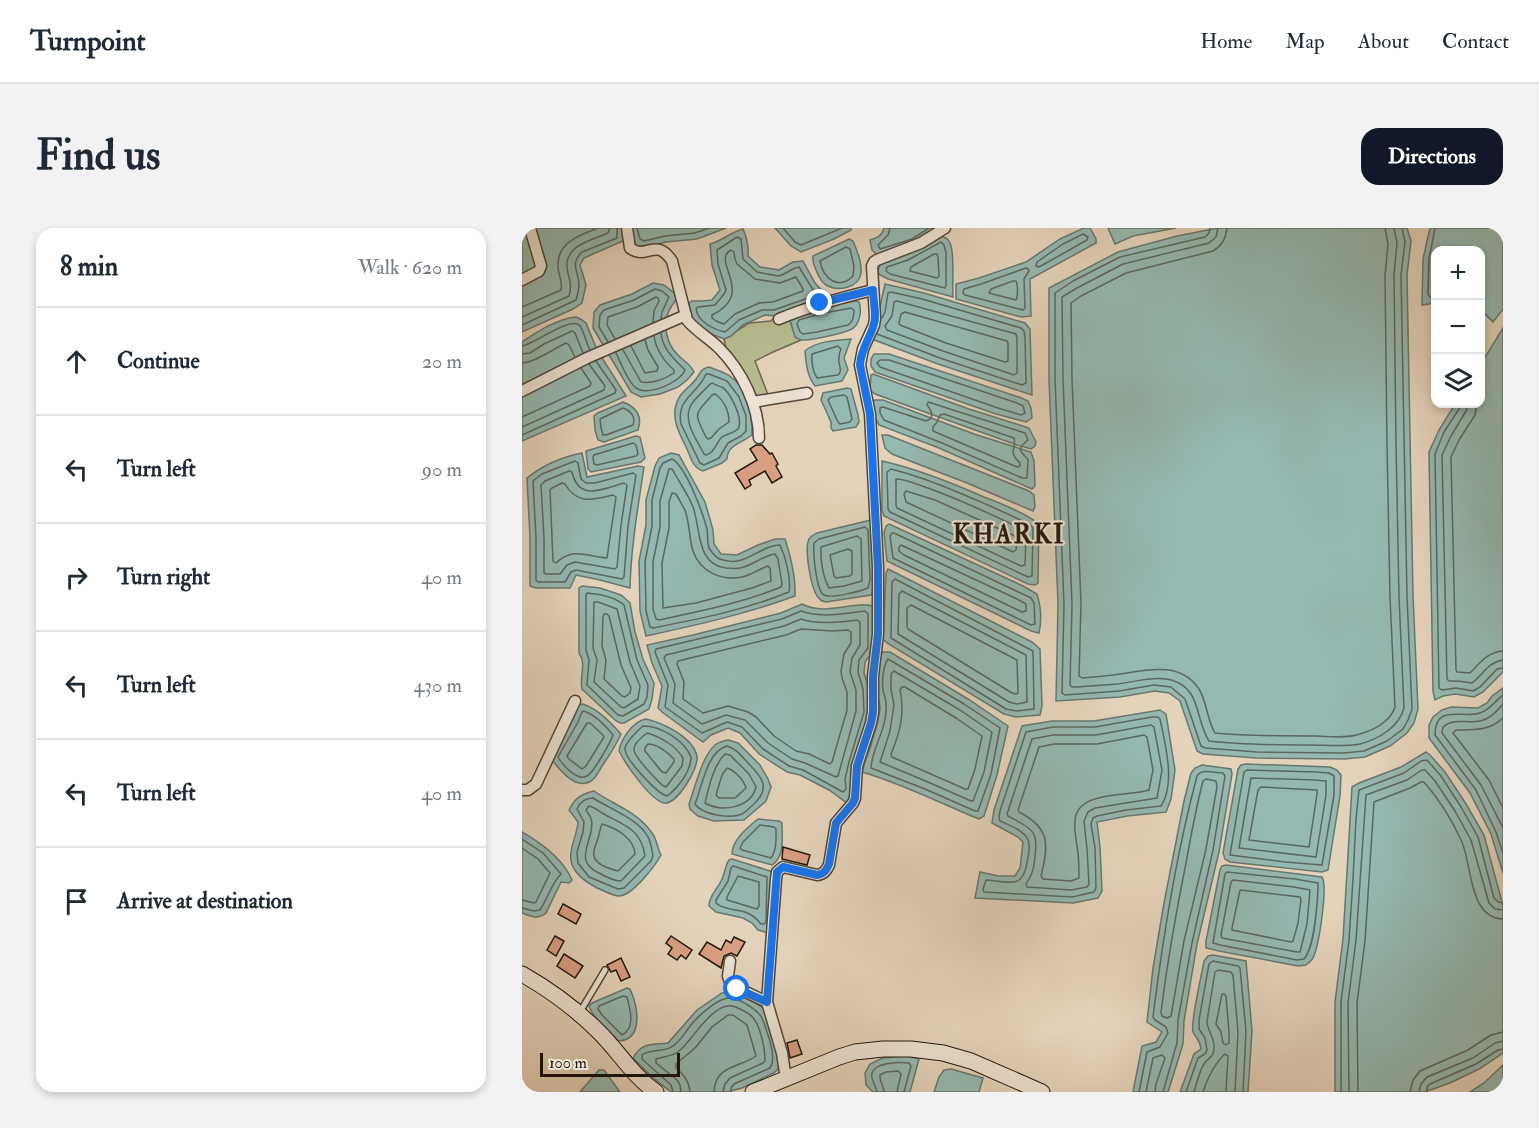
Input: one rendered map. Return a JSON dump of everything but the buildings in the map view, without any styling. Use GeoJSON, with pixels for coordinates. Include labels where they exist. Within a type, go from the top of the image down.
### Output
{"type":"FeatureCollection","features":[{"type":"Feature","properties":{"kind":"main road"},"geometry":{"type":"LineString","coordinates":[[523,976],[541,984],[579,1014],[600,1033],[635,1075],[656,1092]]}},
{"type":"Feature","properties":{"kind":"main road"},"geometry":{"type":"LineString","coordinates":[[753,1092],[785,1085],[838,1057],[855,1052],[883,1049],[911,1049],[943,1053],[971,1061],[1042,1092]]}},
{"type":"Feature","properties":{"kind":"street"},"geometry":{"type":"LineString","coordinates":[[522,280],[539,271],[541,266],[530,228]]}},
{"type":"Feature","properties":{"kind":"street"},"geometry":{"type":"LineString","coordinates":[[627,228],[630,248],[633,251],[663,250],[672,261],[686,315],[692,326],[725,354],[742,380],[753,402],[759,426],[759,438]]}},
{"type":"Feature","properties":{"kind":"street"},"geometry":{"type":"LineString","coordinates":[[785,1085],[782,1053],[767,1002],[777,872],[783,867],[817,875],[826,870],[836,823],[855,798],[857,766],[873,712],[873,676],[878,634],[878,567],[870,414],[860,365],[860,357],[875,318],[872,266],[874,262],[921,243],[945,228]]}},
{"type":"Feature","properties":{"kind":"street"},"geometry":{"type":"LineString","coordinates":[[779,319],[803,308],[873,290]]}},
{"type":"Feature","properties":{"kind":"street"},"geometry":{"type":"LineString","coordinates":[[522,391],[587,358],[686,315]]}},
{"type":"Feature","properties":{"kind":"street"},"geometry":{"type":"LineString","coordinates":[[753,402],[807,393]]}},
{"type":"Feature","properties":{"kind":"street"},"geometry":{"type":"LineString","coordinates":[[522,790],[528,790],[536,784],[575,701]]}},
{"type":"Feature","properties":{"kind":"street"},"geometry":{"type":"LineString","coordinates":[[730,961],[728,976],[731,985],[767,1002]]}},
{"type":"Feature","properties":{"kind":"lane"},"geometry":{"type":"LineString","coordinates":[[579,1014],[605,970]]}},
{"type":"Feature","properties":{"kind":"green space"},"geometry":{"type":"Polygon","coordinates":[[[775,316],[789,317],[795,336],[801,340],[755,361],[770,400],[753,402],[728,357],[724,339],[749,323],[771,321],[775,316]]]}},
{"type":"Feature","properties":{"kind":"water"},"geometry":{"type":"Polygon","coordinates":[[[522,228],[623,228],[625,240],[584,258],[580,265],[586,285],[582,303],[522,332],[522,228]]]}},
{"type":"Feature","properties":{"kind":"water"},"geometry":{"type":"Polygon","coordinates":[[[631,228],[726,228],[697,239],[645,247],[635,246],[631,228]]]}},
{"type":"Feature","properties":{"kind":"water"},"geometry":{"type":"Polygon","coordinates":[[[775,228],[851,228],[851,230],[801,252],[791,246],[775,228]]]}},
{"type":"Feature","properties":{"kind":"water"},"geometry":{"type":"Polygon","coordinates":[[[884,228],[936,228],[929,236],[877,255],[872,250],[870,240],[879,236],[884,228]]]}},
{"type":"Feature","properties":{"kind":"water"},"geometry":{"type":"Polygon","coordinates":[[[1084,228],[1090,228],[1096,243],[1030,279],[1031,316],[1021,317],[956,299],[956,284],[1026,262],[1060,239],[1084,228]]]}},
{"type":"Feature","properties":{"kind":"water"},"geometry":{"type":"Polygon","coordinates":[[[1108,228],[1176,228],[1133,236],[1115,244],[1108,228]]]}},
{"type":"Feature","properties":{"kind":"water"},"geometry":{"type":"Polygon","coordinates":[[[1218,228],[1407,228],[1411,241],[1407,275],[1413,596],[1418,709],[1414,723],[1407,733],[1390,746],[1365,757],[1345,759],[1256,758],[1203,754],[1197,751],[1180,701],[1169,693],[1155,691],[1120,697],[1056,701],[1058,604],[1049,380],[1049,288],[1118,252],[1218,228]]]}},
{"type":"Feature","properties":{"kind":"water"},"geometry":{"type":"Polygon","coordinates":[[[1430,228],[1503,228],[1503,309],[1493,322],[1485,314],[1485,246],[1431,246],[1431,304],[1422,305],[1423,259],[1430,228]]]}},
{"type":"Feature","properties":{"kind":"water"},"geometry":{"type":"Polygon","coordinates":[[[743,229],[748,256],[760,267],[779,270],[793,262],[803,261],[815,283],[823,292],[823,297],[818,302],[775,316],[765,315],[743,325],[724,339],[709,333],[691,318],[689,303],[712,300],[720,290],[712,265],[710,244],[743,229]]]}},
{"type":"Feature","properties":{"kind":"water"},"geometry":{"type":"Polygon","coordinates":[[[938,236],[948,240],[952,248],[953,297],[888,279],[878,272],[880,264],[938,236]]]}},
{"type":"Feature","properties":{"kind":"water"},"geometry":{"type":"Polygon","coordinates":[[[849,239],[853,241],[859,257],[861,273],[859,278],[847,287],[836,288],[826,285],[813,263],[813,256],[849,239]]]}},
{"type":"Feature","properties":{"kind":"water"},"geometry":{"type":"Polygon","coordinates":[[[653,283],[664,285],[678,296],[668,313],[667,335],[674,350],[694,372],[678,387],[660,394],[641,397],[631,392],[593,328],[594,312],[600,305],[632,294],[653,283]]]}},
{"type":"Feature","properties":{"kind":"water"},"geometry":{"type":"Polygon","coordinates":[[[885,284],[1025,323],[1030,329],[1032,395],[869,338],[879,311],[885,284]]]}},
{"type":"Feature","properties":{"kind":"water"},"geometry":{"type":"Polygon","coordinates":[[[856,301],[860,305],[859,320],[852,329],[808,340],[795,337],[789,317],[856,301]]]}},
{"type":"Feature","properties":{"kind":"water"},"geometry":{"type":"Polygon","coordinates":[[[576,317],[586,323],[597,350],[626,396],[522,441],[522,342],[555,323],[576,317]]]}},
{"type":"Feature","properties":{"kind":"water"},"geometry":{"type":"Polygon","coordinates":[[[1503,328],[1503,672],[1483,692],[1474,697],[1455,694],[1435,700],[1429,452],[1453,408],[1485,408],[1485,357],[1503,328]]]}},
{"type":"Feature","properties":{"kind":"water"},"geometry":{"type":"Polygon","coordinates":[[[851,339],[844,358],[848,370],[842,381],[815,386],[806,365],[805,351],[821,343],[851,339]]]}},
{"type":"Feature","properties":{"kind":"water"},"geometry":{"type":"Polygon","coordinates":[[[874,354],[889,354],[1019,397],[1028,401],[1032,418],[1026,422],[996,414],[875,372],[871,366],[874,354]]]}},
{"type":"Feature","properties":{"kind":"water"},"geometry":{"type":"Polygon","coordinates":[[[709,367],[729,375],[742,389],[750,411],[752,435],[732,447],[727,459],[722,463],[703,471],[697,468],[691,459],[678,430],[675,410],[682,394],[702,370],[709,367]]]}},
{"type":"Feature","properties":{"kind":"water"},"geometry":{"type":"Polygon","coordinates":[[[873,374],[1029,428],[1036,442],[1035,446],[1031,449],[1017,445],[875,394],[870,390],[873,374]]]}},
{"type":"Feature","properties":{"kind":"water"},"geometry":{"type":"Polygon","coordinates":[[[851,389],[859,422],[856,427],[833,431],[821,400],[823,393],[851,389]]]}},
{"type":"Feature","properties":{"kind":"water"},"geometry":{"type":"Polygon","coordinates":[[[874,400],[883,400],[974,434],[1031,452],[1034,461],[1035,486],[1032,489],[939,448],[879,425],[873,409],[874,400]]]}},
{"type":"Feature","properties":{"kind":"water"},"geometry":{"type":"Polygon","coordinates":[[[623,402],[632,406],[637,412],[640,420],[638,430],[604,442],[598,440],[594,416],[623,402]]]}},
{"type":"Feature","properties":{"kind":"water"},"geometry":{"type":"Polygon","coordinates":[[[882,435],[888,435],[1029,491],[1034,495],[1035,507],[1033,511],[892,454],[885,448],[882,435]]]}},
{"type":"Feature","properties":{"kind":"water"},"geometry":{"type":"Polygon","coordinates":[[[636,436],[640,437],[645,458],[641,462],[591,472],[588,469],[586,451],[636,436]]]}},
{"type":"Feature","properties":{"kind":"water"},"geometry":{"type":"Polygon","coordinates":[[[582,453],[587,477],[638,466],[644,467],[633,542],[630,588],[576,575],[570,588],[530,586],[527,478],[553,462],[582,453]]]}},
{"type":"Feature","properties":{"kind":"water"},"geometry":{"type":"Polygon","coordinates":[[[671,453],[679,455],[705,502],[713,530],[714,544],[721,554],[737,555],[775,539],[785,539],[793,568],[795,596],[740,614],[646,636],[640,611],[639,561],[646,525],[646,500],[659,458],[671,453]]]}},
{"type":"Feature","properties":{"kind":"water"},"geometry":{"type":"Polygon","coordinates":[[[882,461],[946,481],[1012,509],[1039,524],[1038,583],[1028,584],[884,516],[882,461]]]}},
{"type":"Feature","properties":{"kind":"water"},"geometry":{"type":"Polygon","coordinates":[[[871,520],[874,589],[871,595],[822,601],[815,593],[811,578],[807,551],[809,539],[817,533],[871,520]]]}},
{"type":"Feature","properties":{"kind":"water"},"geometry":{"type":"Polygon","coordinates":[[[889,524],[1037,594],[1041,614],[1039,633],[887,561],[884,533],[889,524]]]}},
{"type":"Feature","properties":{"kind":"water"},"geometry":{"type":"Polygon","coordinates":[[[888,569],[1032,642],[1040,649],[1042,706],[1040,715],[1016,717],[1004,714],[887,643],[883,639],[888,569]]]}},
{"type":"Feature","properties":{"kind":"water"},"geometry":{"type":"Polygon","coordinates":[[[582,586],[600,588],[621,595],[630,603],[643,659],[654,683],[649,709],[624,723],[615,720],[582,689],[583,666],[579,653],[579,588],[582,586]]]}},
{"type":"Feature","properties":{"kind":"water"},"geometry":{"type":"Polygon","coordinates":[[[802,604],[821,609],[859,605],[875,607],[874,650],[865,662],[864,673],[869,688],[870,713],[852,798],[847,803],[829,790],[800,775],[787,772],[759,754],[740,733],[728,728],[711,735],[703,742],[658,708],[662,686],[647,645],[781,613],[802,604]]]}},
{"type":"Feature","properties":{"kind":"water"},"geometry":{"type":"Polygon","coordinates":[[[882,652],[890,652],[1008,726],[997,775],[984,816],[979,819],[907,788],[862,772],[879,716],[877,680],[882,652]]]}},
{"type":"Feature","properties":{"kind":"water"},"geometry":{"type":"Polygon","coordinates":[[[1503,688],[1503,873],[1491,834],[1470,793],[1429,738],[1429,725],[1433,717],[1442,710],[1451,707],[1478,708],[1503,688]]]}},
{"type":"Feature","properties":{"kind":"water"},"geometry":{"type":"Polygon","coordinates":[[[583,704],[599,713],[621,734],[596,776],[591,781],[579,783],[568,777],[550,757],[573,719],[578,705],[583,704]]]}},
{"type":"Feature","properties":{"kind":"water"},"geometry":{"type":"Polygon","coordinates":[[[1160,710],[1166,714],[1175,770],[1171,799],[1166,812],[1097,822],[1102,891],[1098,898],[1073,903],[975,898],[980,872],[998,876],[1015,876],[1020,868],[1023,842],[992,823],[994,810],[1022,726],[1052,721],[1094,721],[1160,710]]]}},
{"type":"Feature","properties":{"kind":"water"},"geometry":{"type":"Polygon","coordinates":[[[646,719],[669,727],[684,737],[697,756],[691,777],[681,792],[669,802],[664,803],[658,800],[645,788],[619,751],[628,731],[641,720],[646,719]]]}},
{"type":"Feature","properties":{"kind":"water"},"geometry":{"type":"Polygon","coordinates":[[[728,740],[738,743],[760,765],[771,787],[766,801],[744,820],[714,821],[698,816],[690,809],[689,804],[699,773],[710,750],[715,745],[728,740]]]}},
{"type":"Feature","properties":{"kind":"water"},"geometry":{"type":"Polygon","coordinates":[[[1426,752],[1445,772],[1484,835],[1503,906],[1503,1053],[1479,1069],[1425,1092],[1335,1092],[1335,1002],[1343,939],[1352,787],[1401,767],[1426,752]]]}},
{"type":"Feature","properties":{"kind":"water"},"geometry":{"type":"Polygon","coordinates":[[[1202,765],[1231,769],[1232,774],[1219,852],[1197,944],[1184,1021],[1183,1044],[1168,1092],[1133,1092],[1142,1046],[1156,1042],[1162,1032],[1147,1022],[1153,968],[1184,801],[1191,773],[1202,765]]]}},
{"type":"Feature","properties":{"kind":"water"},"geometry":{"type":"Polygon","coordinates":[[[1241,765],[1330,767],[1341,775],[1340,796],[1328,870],[1322,872],[1230,862],[1225,859],[1223,853],[1238,769],[1241,765]]]}},
{"type":"Feature","properties":{"kind":"water"},"geometry":{"type":"Polygon","coordinates":[[[594,791],[640,820],[654,835],[661,855],[643,880],[624,895],[613,895],[590,884],[578,874],[571,862],[571,851],[578,822],[569,810],[579,797],[594,791]]]}},
{"type":"Feature","properties":{"kind":"water"},"geometry":{"type":"Polygon","coordinates":[[[758,819],[782,823],[781,852],[772,865],[732,854],[738,839],[758,819]]]}},
{"type":"Feature","properties":{"kind":"water"},"geometry":{"type":"Polygon","coordinates":[[[522,832],[551,852],[563,865],[572,880],[569,883],[561,882],[546,913],[540,916],[534,917],[522,913],[522,832]]]}},
{"type":"Feature","properties":{"kind":"water"},"geometry":{"type":"Polygon","coordinates":[[[732,859],[774,874],[768,933],[758,930],[743,918],[716,912],[709,906],[710,899],[722,879],[728,862],[732,859]]]}},
{"type":"Feature","properties":{"kind":"water"},"geometry":{"type":"Polygon","coordinates":[[[1226,865],[1322,877],[1324,892],[1320,930],[1313,958],[1306,965],[1298,966],[1206,948],[1220,870],[1226,865]]]}},
{"type":"Feature","properties":{"kind":"water"},"geometry":{"type":"Polygon","coordinates":[[[1208,956],[1246,961],[1252,1031],[1248,1092],[1180,1092],[1194,1054],[1201,1049],[1193,1032],[1193,1019],[1204,961],[1208,956]]]}},
{"type":"Feature","properties":{"kind":"water"},"geometry":{"type":"Polygon","coordinates":[[[627,988],[630,989],[635,1003],[636,1028],[627,1039],[619,1041],[598,1021],[589,1006],[627,988]]]}},
{"type":"Feature","properties":{"kind":"water"},"geometry":{"type":"Polygon","coordinates":[[[722,993],[741,994],[765,1009],[775,1036],[779,1065],[774,1073],[742,1088],[727,1092],[671,1092],[633,1058],[644,1047],[668,1043],[697,1010],[722,993]]]}},
{"type":"Feature","properties":{"kind":"water"},"geometry":{"type":"Polygon","coordinates":[[[906,1056],[919,1059],[910,1092],[873,1092],[866,1085],[865,1073],[870,1064],[883,1058],[906,1056]]]}},
{"type":"Feature","properties":{"kind":"water"},"geometry":{"type":"Polygon","coordinates":[[[1503,1065],[1503,1092],[1470,1092],[1484,1083],[1503,1065]]]}},
{"type":"Feature","properties":{"kind":"water"},"geometry":{"type":"Polygon","coordinates":[[[951,1069],[983,1078],[979,1092],[934,1092],[944,1070],[951,1069]]]}},
{"type":"Feature","properties":{"kind":"water"},"geometry":{"type":"Polygon","coordinates":[[[599,1070],[604,1070],[620,1092],[580,1092],[599,1070]]]}},
{"type":"Feature","properties":{"kind":"district","name":"KHARKI"},"geometry":{"type":"Point","coordinates":[1009,535]}},
{"type":"Feature","properties":{"kind":"route"},"geometry":{"type":"LineString","coordinates":[[737,989],[767,1002],[777,872],[783,867],[810,875],[822,874],[826,870],[836,823],[855,798],[855,775],[873,712],[872,687],[878,634],[878,567],[870,414],[860,365],[860,357],[874,325],[873,290],[820,303]]}}]}
